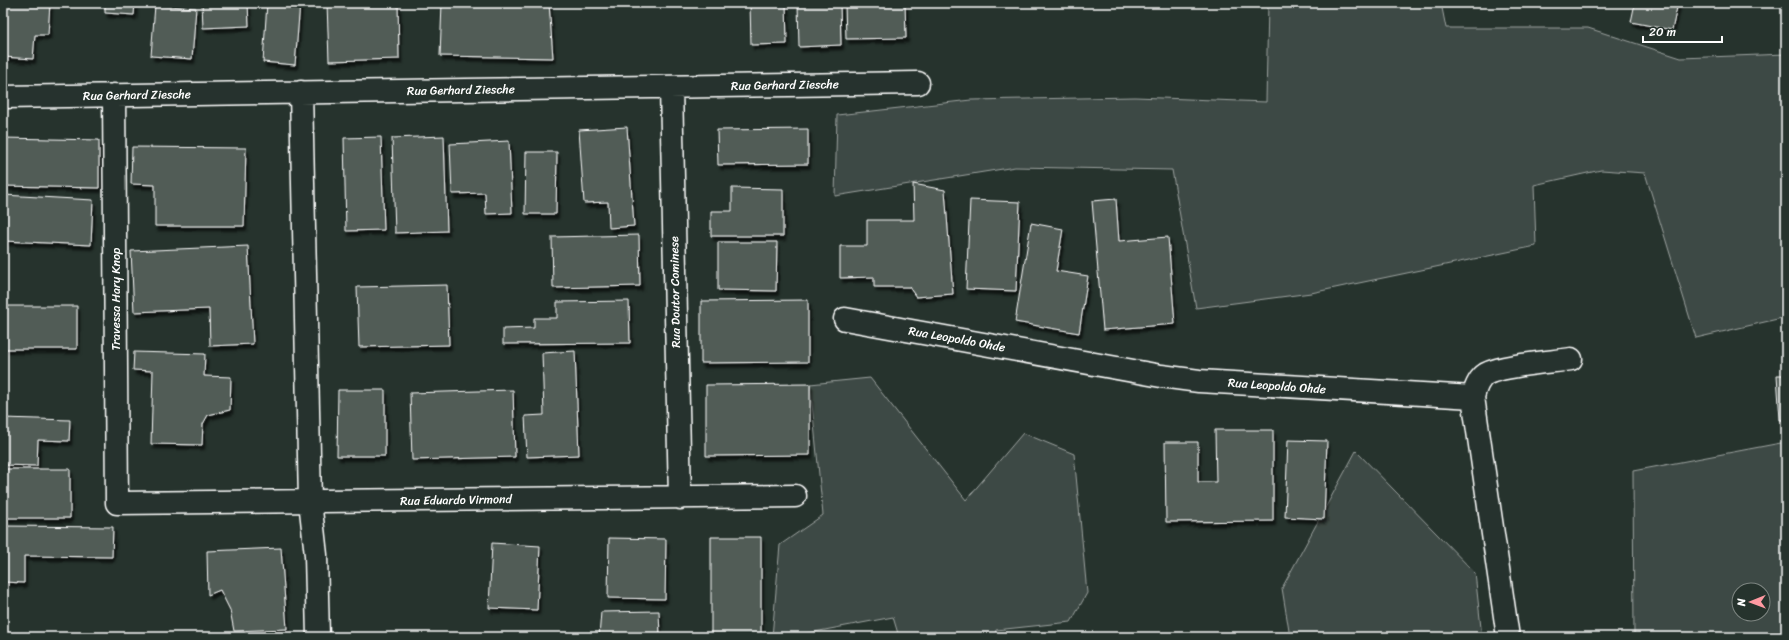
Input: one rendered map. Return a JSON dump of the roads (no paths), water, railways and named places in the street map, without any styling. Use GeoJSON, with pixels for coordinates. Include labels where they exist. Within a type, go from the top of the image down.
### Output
{"type":"FeatureCollection","features":[{"type":"Feature","properties":{"kind":"street","name":"Rua Gerhard Ziesche"},"geometry":{"type":"LineString","coordinates":[[3,97],[918,83]]}},
{"type":"Feature","properties":{"kind":"street","name":"Rua Doutor Cominese"},"geometry":{"type":"LineString","coordinates":[[671,87],[680,498]]}},
{"type":"Feature","properties":{"kind":"street"},"geometry":{"type":"LineString","coordinates":[[300,92],[310,501],[316,555],[318,637]]}},
{"type":"Feature","properties":{"kind":"street","name":"Travessa Hary Knop"},"geometry":{"type":"LineString","coordinates":[[114,95],[117,503]]}},
{"type":"Feature","properties":{"kind":"street","name":"Rua Leopoldo Ohde"},"geometry":{"type":"LineString","coordinates":[[845,319],[1161,376],[1199,381],[1473,398]]}},
{"type":"Feature","properties":{"kind":"street"},"geometry":{"type":"LineString","coordinates":[[1508,637],[1473,398],[1477,383],[1485,374],[1500,369],[1571,359]]}},
{"type":"Feature","properties":{"kind":"street","name":"Rua Eduardo Virmond"},"geometry":{"type":"LineString","coordinates":[[117,503],[795,496]]}}]}
